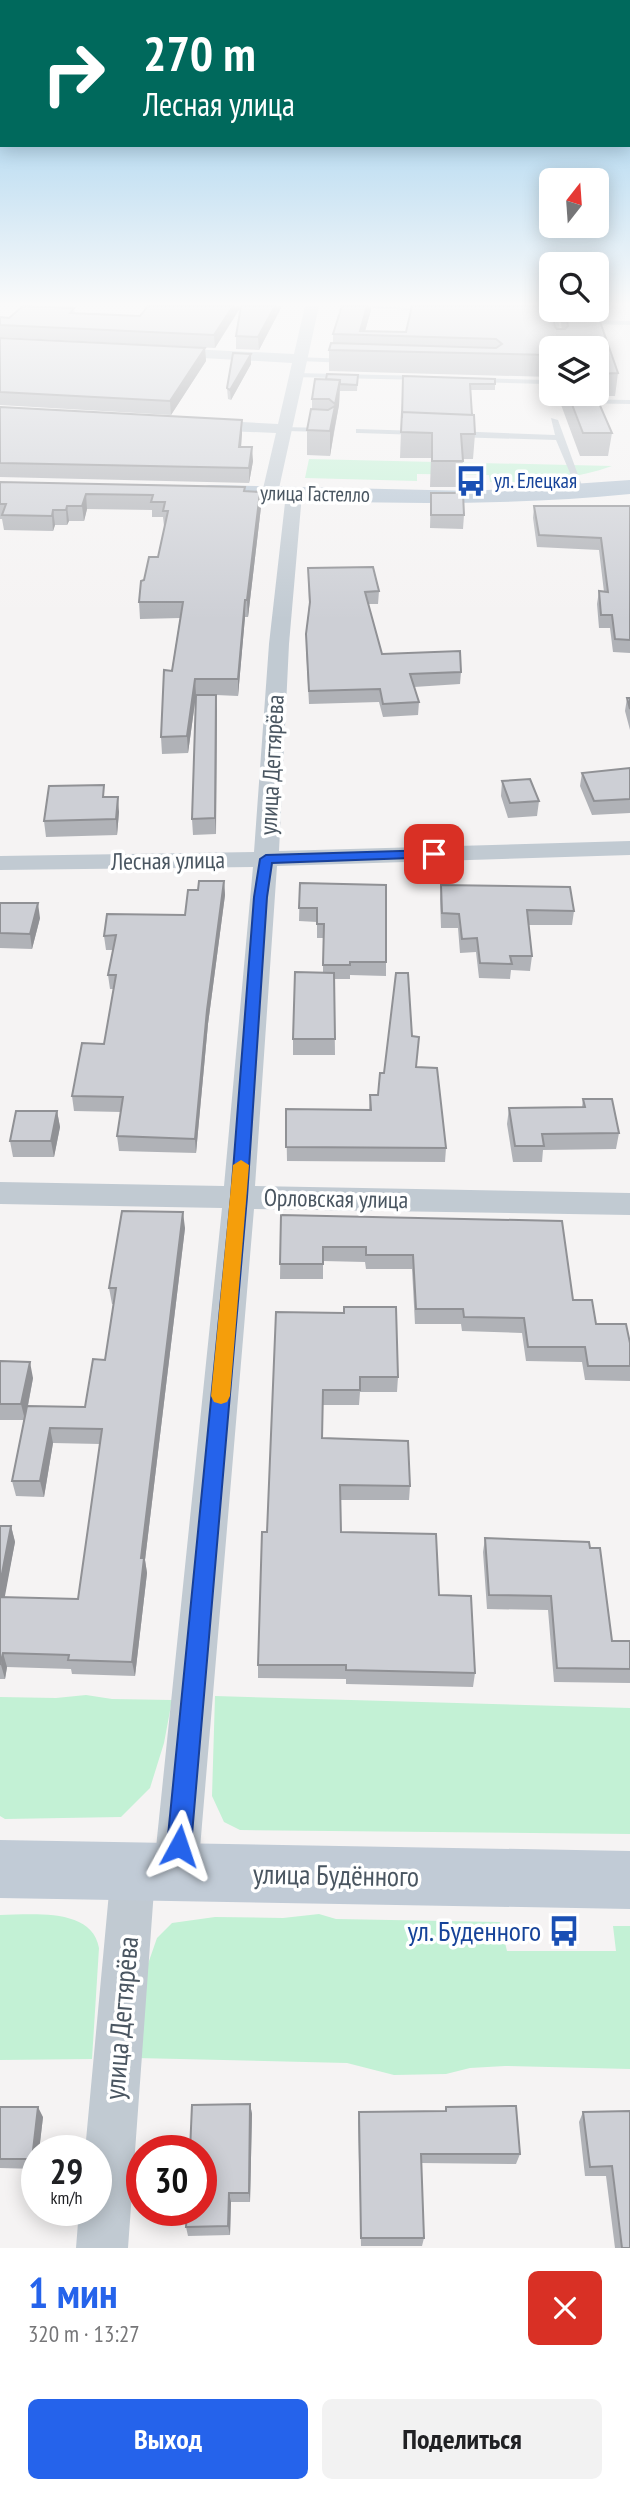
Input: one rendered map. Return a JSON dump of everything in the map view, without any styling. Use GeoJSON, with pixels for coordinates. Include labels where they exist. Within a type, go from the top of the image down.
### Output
{"type":"FeatureCollection","features":[{"type":"Feature","properties":{"kind":"main road","name":"улица Гастелло"},"geometry":{"type":"LineString","coordinates":[[192,491],[470,497],[630,487]]}},
{"type":"Feature","properties":{"kind":"main road","name":"улица Будённого"},"geometry":{"type":"LineString","coordinates":[[0,1869],[630,1880]]}},
{"type":"Feature","properties":{"kind":"street","name":"улица Дегтярёва"},"geometry":{"type":"LineString","coordinates":[[102,2248],[155,1872],[239,1197],[266,859],[279,644],[282,493],[289,411]]}},
{"type":"Feature","properties":{"kind":"street"},"geometry":{"type":"LineString","coordinates":[[191,425],[286,429]]}},
{"type":"Feature","properties":{"kind":"street","name":"Лесная улица"},"geometry":{"type":"LineString","coordinates":[[0,863],[266,859],[630,848]]}},
{"type":"Feature","properties":{"kind":"street","name":"Орловская улица"},"geometry":{"type":"LineString","coordinates":[[0,1193],[630,1204]]}},
{"type":"Feature","properties":{"kind":"lane"},"geometry":{"type":"LineString","coordinates":[[554,420],[582,492]]}},
{"type":"Feature","properties":{"kind":"lane"},"geometry":{"type":"LineString","coordinates":[[286,429],[328,430]]}},
{"type":"Feature","properties":{"kind":"lane"},"geometry":{"type":"LineString","coordinates":[[359,431],[426,433]]}},
{"type":"Feature","properties":{"kind":"lane"},"geometry":{"type":"LineString","coordinates":[[439,434],[559,438]]}},
{"type":"Feature","properties":{"kind":"green space"},"geometry":{"type":"Polygon","coordinates":[[[309,459],[612,466],[582,475],[537,481],[490,482],[489,475],[417,474],[417,481],[305,478],[309,459]]]}},
{"type":"Feature","properties":{"kind":"green space"},"geometry":{"type":"Polygon","coordinates":[[[86,1695],[112,1699],[172,1700],[164,1743],[150,1788],[121,1817],[5,1819],[0,1816],[0,1697],[56,1698],[86,1695]]]}},
{"type":"Feature","properties":{"kind":"green space"},"geometry":{"type":"Polygon","coordinates":[[[215,1696],[630,1708],[630,1834],[240,1830],[224,1822],[212,1796],[215,1696]]]}},
{"type":"Feature","properties":{"kind":"green space"},"geometry":{"type":"Polygon","coordinates":[[[319,1914],[336,1919],[500,1922],[507,1951],[616,1951],[613,1926],[630,1926],[630,2069],[505,2066],[470,2068],[446,2074],[394,2075],[347,2063],[136,2058],[142,1981],[157,1938],[172,1923],[215,1917],[283,1918],[319,1914]]]}},
{"type":"Feature","properties":{"kind":"green space"},"geometry":{"type":"Polygon","coordinates":[[[0,1915],[58,1916],[85,1926],[94,1935],[99,1948],[92,2059],[0,2060],[0,1915]]]}},
{"type":"Feature","properties":{"kind":"building"},"geometry":{"type":"Polygon","coordinates":[[[0,411],[73,411],[242,420],[239,447],[252,447],[249,468],[0,463],[0,411]]]}},
{"type":"Feature","properties":{"kind":"building"},"geometry":{"type":"Polygon","coordinates":[[[311,411],[334,411],[330,431],[307,430],[311,411]]]}},
{"type":"Feature","properties":{"kind":"building"},"geometry":{"type":"Polygon","coordinates":[[[402,411],[472,411],[472,415],[402,412],[402,411]]]}},
{"type":"Feature","properties":{"kind":"building"},"geometry":{"type":"Polygon","coordinates":[[[575,411],[602,411],[612,433],[583,433],[575,411]]]}},
{"type":"Feature","properties":{"kind":"building"},"geometry":{"type":"Polygon","coordinates":[[[402,412],[474,415],[475,434],[461,434],[463,461],[432,461],[432,433],[401,432],[402,412]]]}},
{"type":"Feature","properties":{"kind":"building"},"geometry":{"type":"Polygon","coordinates":[[[0,482],[245,487],[244,491],[260,492],[245,600],[238,679],[195,679],[187,736],[161,737],[164,670],[172,671],[183,602],[139,602],[141,581],[144,580],[149,557],[158,557],[168,511],[163,511],[165,502],[151,502],[153,495],[86,494],[82,506],[53,510],[52,516],[2,515],[6,504],[0,504],[0,482]]]}},
{"type":"Feature","properties":{"kind":"building"},"geometry":{"type":"Polygon","coordinates":[[[431,493],[463,493],[464,515],[431,515],[431,493]]]}},
{"type":"Feature","properties":{"kind":"building"},"geometry":{"type":"Polygon","coordinates":[[[534,506],[630,506],[630,640],[615,639],[612,615],[601,615],[599,591],[608,592],[601,538],[539,535],[534,506]]]}},
{"type":"Feature","properties":{"kind":"building"},"geometry":{"type":"Polygon","coordinates":[[[373,567],[379,591],[365,592],[382,654],[460,651],[461,672],[410,674],[419,702],[383,704],[380,689],[309,691],[306,634],[310,602],[308,568],[373,567]]]}},
{"type":"Feature","properties":{"kind":"building"},"geometry":{"type":"Polygon","coordinates":[[[196,695],[216,695],[215,818],[192,819],[196,695]]]}},
{"type":"Feature","properties":{"kind":"building"},"geometry":{"type":"Polygon","coordinates":[[[630,768],[630,799],[594,801],[582,773],[630,768]]]}},
{"type":"Feature","properties":{"kind":"building"},"geometry":{"type":"Polygon","coordinates":[[[530,779],[539,801],[510,803],[502,781],[530,779]]]}},
{"type":"Feature","properties":{"kind":"building"},"geometry":{"type":"Polygon","coordinates":[[[104,785],[103,797],[118,797],[116,819],[44,821],[49,786],[104,785]]]}},
{"type":"Feature","properties":{"kind":"building"},"geometry":{"type":"Polygon","coordinates":[[[199,881],[224,881],[207,1010],[195,1139],[117,1136],[123,1097],[72,1096],[82,1043],[104,1044],[116,975],[108,975],[116,935],[104,936],[107,914],[185,915],[188,890],[198,890],[199,881]]]}},
{"type":"Feature","properties":{"kind":"building"},"geometry":{"type":"Polygon","coordinates":[[[300,883],[386,885],[386,962],[323,965],[324,924],[317,924],[317,908],[299,908],[300,883]]]}},
{"type":"Feature","properties":{"kind":"building"},"geometry":{"type":"Polygon","coordinates":[[[441,885],[570,887],[574,911],[527,910],[532,956],[510,956],[512,964],[480,963],[477,938],[462,939],[459,914],[442,913],[441,885]]]}},
{"type":"Feature","properties":{"kind":"building"},"geometry":{"type":"Polygon","coordinates":[[[0,903],[38,903],[30,934],[0,933],[0,903]]]}},
{"type":"Feature","properties":{"kind":"building"},"geometry":{"type":"Polygon","coordinates":[[[295,972],[334,973],[335,1039],[293,1039],[295,972]]]}},
{"type":"Feature","properties":{"kind":"building"},"geometry":{"type":"Polygon","coordinates":[[[396,973],[408,973],[412,1036],[419,1037],[416,1067],[437,1068],[446,1148],[286,1147],[286,1109],[371,1110],[370,1095],[378,1095],[380,1073],[384,1073],[396,973]]]}},
{"type":"Feature","properties":{"kind":"building"},"geometry":{"type":"Polygon","coordinates":[[[583,1099],[612,1099],[619,1133],[542,1134],[544,1146],[515,1146],[509,1108],[585,1107],[583,1099]]]}},
{"type":"Feature","properties":{"kind":"building"},"geometry":{"type":"Polygon","coordinates":[[[16,1111],[57,1111],[51,1141],[10,1141],[16,1111]]]}},
{"type":"Feature","properties":{"kind":"building"},"geometry":{"type":"Polygon","coordinates":[[[122,1211],[183,1212],[141,1558],[144,1558],[132,1662],[68,1660],[69,1655],[3,1653],[0,1665],[0,1597],[78,1599],[102,1429],[50,1428],[40,1481],[12,1481],[27,1406],[85,1407],[93,1359],[105,1360],[116,1288],[109,1288],[122,1211]]]}},
{"type":"Feature","properties":{"kind":"building"},"geometry":{"type":"Polygon","coordinates":[[[281,1215],[562,1221],[573,1300],[592,1300],[596,1324],[626,1324],[630,1343],[630,1366],[588,1366],[585,1347],[528,1347],[524,1318],[464,1317],[463,1309],[416,1309],[413,1255],[366,1255],[366,1247],[323,1247],[323,1264],[280,1264],[281,1215]]]}},
{"type":"Feature","properties":{"kind":"building"},"geometry":{"type":"Polygon","coordinates":[[[344,1307],[396,1307],[398,1377],[360,1377],[360,1390],[323,1390],[322,1438],[408,1441],[410,1486],[340,1485],[341,1532],[436,1534],[439,1595],[471,1596],[475,1673],[346,1670],[346,1665],[258,1665],[262,1532],[267,1532],[276,1312],[344,1313],[344,1307]]]}},
{"type":"Feature","properties":{"kind":"building"},"geometry":{"type":"Polygon","coordinates":[[[0,1361],[30,1362],[21,1404],[0,1404],[0,1361]]]}},
{"type":"Feature","properties":{"kind":"building"},"geometry":{"type":"Polygon","coordinates":[[[0,1526],[11,1526],[0,1584],[0,1526]]]}},
{"type":"Feature","properties":{"kind":"building"},"geometry":{"type":"Polygon","coordinates":[[[485,1538],[589,1542],[590,1548],[600,1548],[612,1641],[630,1641],[630,1669],[557,1668],[551,1596],[489,1595],[485,1538]]]}},
{"type":"Feature","properties":{"kind":"building"},"geometry":{"type":"Polygon","coordinates":[[[250,2104],[249,2193],[229,2193],[228,2226],[186,2227],[217,2226],[217,2135],[191,2135],[192,2105],[250,2104]]]}},
{"type":"Feature","properties":{"kind":"building"},"geometry":{"type":"Polygon","coordinates":[[[516,2106],[520,2154],[421,2154],[424,2238],[361,2238],[359,2112],[446,2111],[446,2107],[516,2106]]]}},
{"type":"Feature","properties":{"kind":"building"},"geometry":{"type":"Polygon","coordinates":[[[0,2107],[38,2107],[35,2135],[21,2135],[21,2159],[0,2159],[0,2107]]]}},
{"type":"Feature","properties":{"kind":"building"},"geometry":{"type":"Polygon","coordinates":[[[630,2111],[630,2248],[622,2248],[612,2166],[590,2167],[583,2112],[630,2111]]]}},
{"type":"Feature","properties":{"kind":"slow traffic"},"geometry":{"type":"LineString","coordinates":[[221,1396],[241,1165]]}},
{"type":"Feature","properties":{"kind":"place","name":"ул. Елецкая"},"geometry":{"type":"Point","coordinates":[471,481]}},
{"type":"Feature","properties":{"kind":"place","name":"ул. Буденного"},"geometry":{"type":"Point","coordinates":[564,1931]}},
{"type":"Feature","properties":{"kind":"route"},"geometry":{"type":"LineString","coordinates":[[179,1846],[239,1197],[266,859],[434,854]]}}]}
